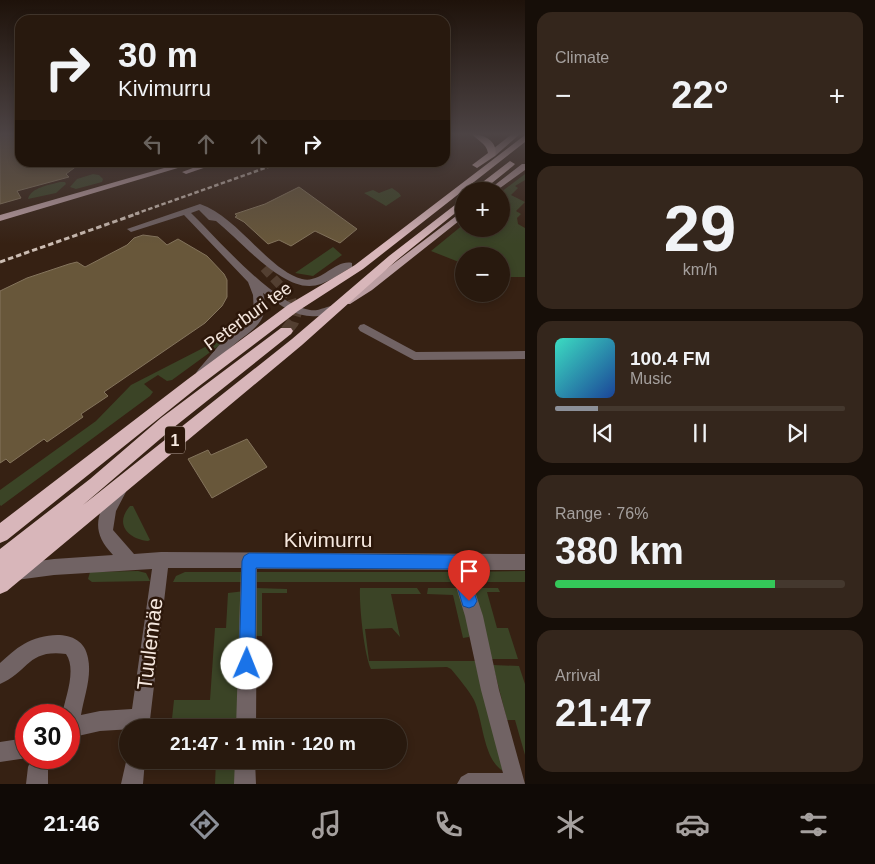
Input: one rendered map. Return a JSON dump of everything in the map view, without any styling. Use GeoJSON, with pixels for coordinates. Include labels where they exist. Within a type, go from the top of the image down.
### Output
{"type":"FeatureCollection","features":[{"type":"Feature","properties":{"kind":"highway","name":"1"},"geometry":{"type":"LineString","coordinates":[[317,292],[471,171]]}},
{"type":"Feature","properties":{"kind":"highway","name":"Peterburi tee"},"geometry":{"type":"LineString","coordinates":[[0,534],[193,383],[293,308],[387,246],[486,171]]}},
{"type":"Feature","properties":{"kind":"highway"},"geometry":{"type":"LineString","coordinates":[[487,182],[502,171]]}},
{"type":"Feature","properties":{"kind":"highway"},"geometry":{"type":"LineString","coordinates":[[336,308],[393,258],[455,208]]}},
{"type":"Feature","properties":{"kind":"highway","name":"1"},"geometry":{"type":"LineString","coordinates":[[5,572],[125,482],[336,308]]}},
{"type":"Feature","properties":{"kind":"highway"},"geometry":{"type":"LineString","coordinates":[[5,572],[89,490],[167,423],[286,331]]}},
{"type":"Feature","properties":{"kind":"main road"},"geometry":{"type":"LineString","coordinates":[[0,218],[166,171]]}},
{"type":"Feature","properties":{"kind":"main road"},"geometry":{"type":"LineString","coordinates":[[147,183],[189,171]]}},
{"type":"Feature","properties":{"kind":"main road"},"geometry":{"type":"LineString","coordinates":[[503,182],[519,171]]}},
{"type":"Feature","properties":{"kind":"main road","name":"1"},"geometry":{"type":"LineString","coordinates":[[336,308],[368,288],[455,221]]}},
{"type":"Feature","properties":{"kind":"street"},"geometry":{"type":"LineString","coordinates":[[131,229],[186,212],[204,210],[229,225],[276,267],[296,282],[312,282],[349,265]]}},
{"type":"Feature","properties":{"kind":"street"},"geometry":{"type":"LineString","coordinates":[[204,210],[264,268]]}},
{"type":"Feature","properties":{"kind":"street"},"geometry":{"type":"LineString","coordinates":[[186,212],[253,281],[293,308],[309,314],[336,308]]}},
{"type":"Feature","properties":{"kind":"street"},"geometry":{"type":"LineString","coordinates":[[193,383],[226,346],[250,328],[258,319],[262,308],[259,294],[253,281]]}},
{"type":"Feature","properties":{"kind":"street"},"geometry":{"type":"LineString","coordinates":[[364,328],[414,356],[525,355]]}},
{"type":"Feature","properties":{"kind":"street"},"geometry":{"type":"LineString","coordinates":[[125,482],[109,510],[105,527],[107,536],[131,562]]}},
{"type":"Feature","properties":{"kind":"street","name":"Kivimurru"},"geometry":{"type":"LineString","coordinates":[[5,572],[161,560],[525,562]]}},
{"type":"Feature","properties":{"kind":"street","name":"Tuulemäe"},"geometry":{"type":"LineString","coordinates":[[141,719],[161,560]]}},
{"type":"Feature","properties":{"kind":"street"},"geometry":{"type":"LineString","coordinates":[[246,719],[249,561]]}},
{"type":"Feature","properties":{"kind":"street"},"geometry":{"type":"LineString","coordinates":[[457,562],[474,616],[490,690],[515,783],[468,784]]}},
{"type":"Feature","properties":{"kind":"street"},"geometry":{"type":"LineString","coordinates":[[0,675],[32,648],[54,643],[71,646],[79,657],[80,671],[74,704]]}},
{"type":"Feature","properties":{"kind":"street"},"geometry":{"type":"LineString","coordinates":[[80,726],[100,721],[119,722]]}},
{"type":"Feature","properties":{"kind":"street"},"geometry":{"type":"LineString","coordinates":[[0,752],[15,750]]}},
{"type":"Feature","properties":{"kind":"street"},"geometry":{"type":"LineString","coordinates":[[37,784],[38,769]]}},
{"type":"Feature","properties":{"kind":"street"},"geometry":{"type":"LineString","coordinates":[[132,784],[134,769]]}},
{"type":"Feature","properties":{"kind":"street"},"geometry":{"type":"LineString","coordinates":[[245,769],[245,784]]}},
{"type":"Feature","properties":{"kind":"green space"},"geometry":{"type":"Polygon","coordinates":[[[93,174],[99,175],[103,179],[102,182],[76,189],[70,187],[77,179],[93,174]]]}},
{"type":"Feature","properties":{"kind":"green space"},"geometry":{"type":"Polygon","coordinates":[[[525,174],[525,180],[515,186],[518,188],[511,195],[525,202],[516,211],[521,214],[517,218],[518,224],[525,228],[525,277],[510,277],[510,247],[455,247],[455,260],[431,251],[455,231],[455,237],[510,237],[510,185],[525,174]]]}},
{"type":"Feature","properties":{"kind":"green space"},"geometry":{"type":"Polygon","coordinates":[[[65,182],[66,184],[56,193],[28,199],[37,189],[65,182]]]}},
{"type":"Feature","properties":{"kind":"green space"},"geometry":{"type":"Polygon","coordinates":[[[392,188],[401,196],[386,206],[364,193],[373,190],[379,193],[392,188]]]}},
{"type":"Feature","properties":{"kind":"green space"},"geometry":{"type":"Polygon","coordinates":[[[333,247],[342,255],[313,276],[295,273],[333,247]]]}},
{"type":"Feature","properties":{"kind":"green space"},"geometry":{"type":"Polygon","coordinates":[[[249,310],[255,310],[242,329],[172,380],[167,381],[158,375],[144,384],[153,392],[150,396],[0,505],[0,490],[96,421],[131,385],[207,346],[222,336],[249,310]]]}},
{"type":"Feature","properties":{"kind":"green space"},"geometry":{"type":"Polygon","coordinates":[[[130,506],[133,506],[150,540],[141,540],[129,534],[126,530],[123,519],[130,506]]]}},
{"type":"Feature","properties":{"kind":"green space"},"geometry":{"type":"Polygon","coordinates":[[[138,571],[146,573],[150,581],[92,582],[88,579],[90,572],[138,571]]]}},
{"type":"Feature","properties":{"kind":"green space"},"geometry":{"type":"Polygon","coordinates":[[[525,571],[525,582],[470,582],[465,572],[525,571]]]}},
{"type":"Feature","properties":{"kind":"green space"},"geometry":{"type":"Polygon","coordinates":[[[185,572],[243,572],[242,582],[173,582],[176,576],[185,572]]]}},
{"type":"Feature","properties":{"kind":"green space"},"geometry":{"type":"Polygon","coordinates":[[[257,572],[455,572],[458,582],[256,582],[257,572]]]}},
{"type":"Feature","properties":{"kind":"green space"},"geometry":{"type":"Polygon","coordinates":[[[256,588],[287,589],[287,593],[262,593],[262,636],[256,636],[256,588]]]}},
{"type":"Feature","properties":{"kind":"green space"},"geometry":{"type":"Polygon","coordinates":[[[360,588],[417,588],[421,594],[391,594],[400,637],[392,628],[365,629],[369,661],[475,661],[503,771],[491,758],[474,700],[451,669],[447,667],[371,669],[368,662],[362,629],[360,588]]]}},
{"type":"Feature","properties":{"kind":"green space"},"geometry":{"type":"Polygon","coordinates":[[[428,588],[459,588],[470,633],[469,637],[463,638],[453,595],[427,594],[428,588]]]}},
{"type":"Feature","properties":{"kind":"green space"},"geometry":{"type":"Polygon","coordinates":[[[475,588],[498,588],[500,592],[487,592],[497,628],[508,628],[518,659],[491,659],[477,607],[475,588]]]}},
{"type":"Feature","properties":{"kind":"green space"},"geometry":{"type":"Polygon","coordinates":[[[245,591],[241,719],[172,719],[174,700],[210,700],[215,628],[226,628],[228,593],[245,591]]]}},
{"type":"Feature","properties":{"kind":"green space"},"geometry":{"type":"Polygon","coordinates":[[[493,665],[519,666],[525,684],[525,755],[515,720],[507,720],[493,665]]]}},
{"type":"Feature","properties":{"kind":"green space"},"geometry":{"type":"Polygon","coordinates":[[[216,769],[239,769],[239,784],[215,784],[216,769]]]}},
{"type":"Feature","properties":{"kind":"building"},"geometry":{"type":"Polygon","coordinates":[[[0,171],[71,171],[66,174],[69,177],[17,191],[21,198],[0,204],[0,171]]]}},
{"type":"Feature","properties":{"kind":"building"},"geometry":{"type":"Polygon","coordinates":[[[299,187],[357,229],[340,243],[315,231],[291,246],[279,240],[268,244],[244,222],[235,217],[237,216],[235,214],[265,204],[299,187]]]}},
{"type":"Feature","properties":{"kind":"building"},"geometry":{"type":"Polygon","coordinates":[[[143,235],[158,237],[167,245],[178,239],[207,256],[224,274],[227,280],[227,297],[222,306],[205,323],[104,392],[108,396],[81,414],[83,417],[47,442],[44,439],[10,463],[6,459],[0,463],[0,291],[27,278],[69,264],[77,262],[85,267],[127,245],[134,238],[143,235]]]}},
{"type":"Feature","properties":{"kind":"building"},"geometry":{"type":"Polygon","coordinates":[[[247,439],[267,467],[212,498],[188,459],[208,450],[211,455],[247,439]]]}},
{"type":"Feature","properties":{"kind":"tunnel"},"geometry":{"type":"LineString","coordinates":[[264,268],[291,297],[296,313]]}},
{"type":"Feature","properties":{"kind":"tunnel"},"geometry":{"type":"LineString","coordinates":[[286,331],[293,322],[296,313]]}},
{"type":"Feature","properties":{"kind":"railway"},"geometry":{"type":"LineString","coordinates":[[135,214],[258,171]]}},
{"type":"Feature","properties":{"kind":"railway"},"geometry":{"type":"LineString","coordinates":[[0,262],[139,213]]}},
{"type":"Feature","properties":{"kind":"route"},"geometry":{"type":"LineString","coordinates":[[247,664],[249,561],[457,562],[469,601]]}}]}
